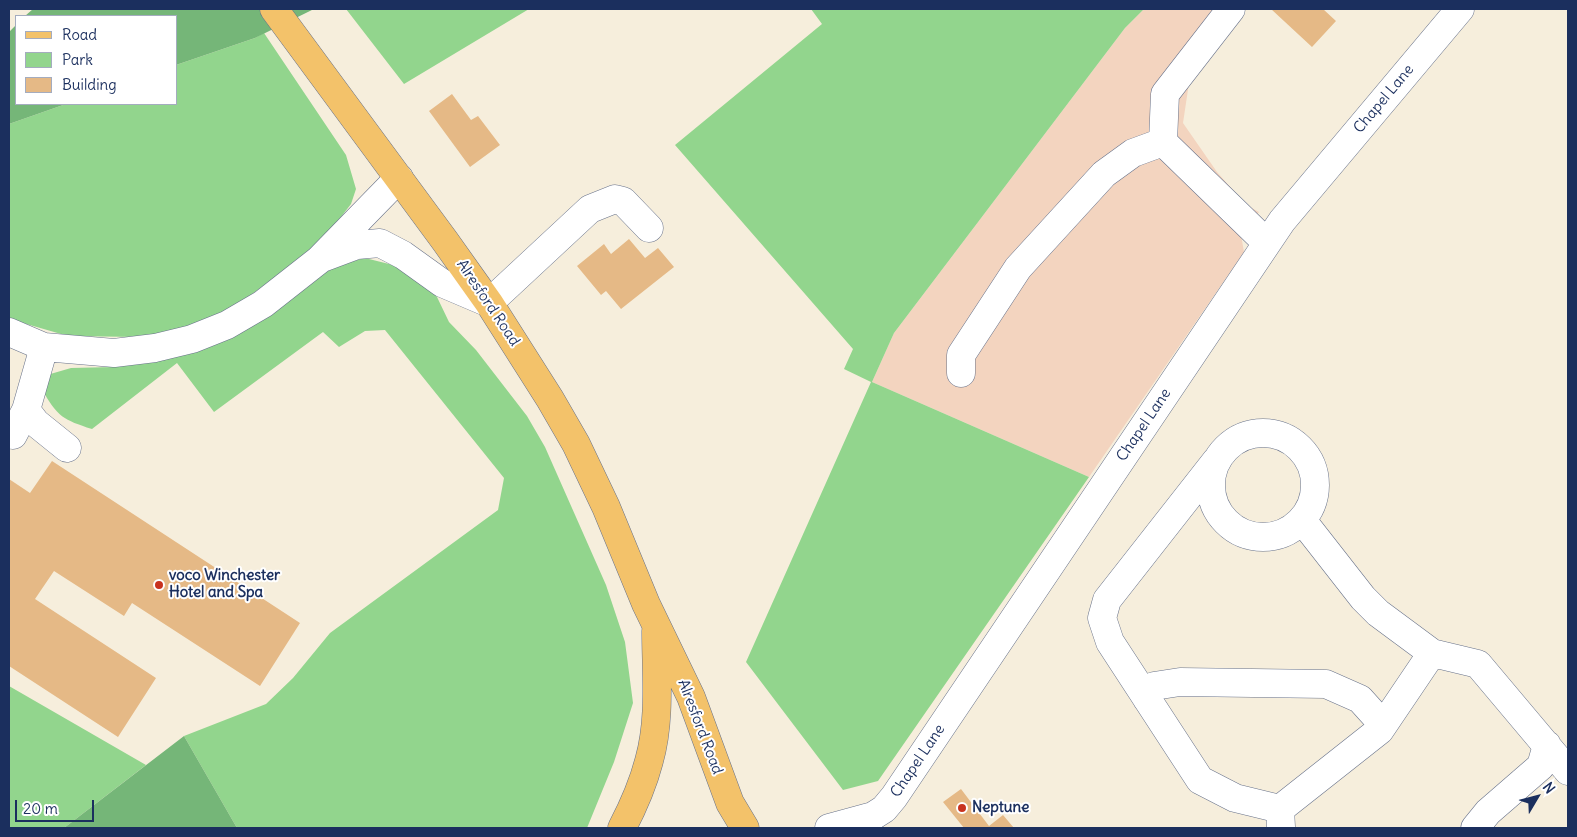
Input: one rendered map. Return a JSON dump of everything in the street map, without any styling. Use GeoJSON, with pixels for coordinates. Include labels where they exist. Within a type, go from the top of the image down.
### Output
{"type":"FeatureCollection","features":[{"type":"Feature","properties":{"kind":"main road","name":"Alresford Road"},"geometry":{"type":"LineString","coordinates":[[274,9],[489,303],[550,399],[576,444],[606,507],[656,625],[691,697],[730,803],[745,828]]}},
{"type":"Feature","properties":{"kind":"main road","name":"Alresford Road"},"geometry":{"type":"LineString","coordinates":[[622,828],[643,778],[654,738],[656,712],[656,625]]}},
{"type":"Feature","properties":{"kind":"street"},"geometry":{"type":"LineString","coordinates":[[1231,9],[1165,94],[1163,142],[1268,242]]}},
{"type":"Feature","properties":{"kind":"street","name":"Chapel Lane"},"geometry":{"type":"LineString","coordinates":[[828,828],[878,822],[884,809],[894,797],[1282,221],[1460,9]]}},
{"type":"Feature","properties":{"kind":"street"},"geometry":{"type":"LineString","coordinates":[[961,373],[962,355],[1018,268],[1104,174],[1133,153],[1163,142]]}},
{"type":"Feature","properties":{"kind":"street"},"geometry":{"type":"LineString","coordinates":[[9,332],[44,346],[114,353],[155,348],[192,339],[227,325],[263,304],[319,260],[399,178]]}},
{"type":"Feature","properties":{"kind":"street"},"geometry":{"type":"LineString","coordinates":[[319,260],[357,245],[380,243],[403,255],[442,283],[489,303],[590,209],[615,198],[623,201],[649,228]]}},
{"type":"Feature","properties":{"kind":"street"},"geometry":{"type":"LineString","coordinates":[[44,346],[16,419],[36,423],[67,448]]}},
{"type":"Feature","properties":{"kind":"street"},"geometry":{"type":"LineString","coordinates":[[1216,461],[1211,476],[1211,493],[1216,509],[1226,523],[1240,532],[1256,537],[1273,537],[1289,531],[1302,520],[1311,505],[1315,487],[1312,470],[1304,454],[1291,442],[1275,435],[1257,434],[1241,438],[1227,447],[1216,461],[1107,600],[1102,618],[1110,642],[1200,780],[1280,819],[1380,730],[1432,652]]}},
{"type":"Feature","properties":{"kind":"street"},"geometry":{"type":"LineString","coordinates":[[1302,520],[1363,598],[1378,613],[1432,652],[1478,664],[1568,771]]}},
{"type":"Feature","properties":{"kind":"street"},"geometry":{"type":"LineString","coordinates":[[1147,698],[1154,686],[1180,682],[1326,684],[1360,699],[1378,719],[1380,730]]}},
{"type":"Feature","properties":{"kind":"street"},"geometry":{"type":"LineString","coordinates":[[1474,828],[1488,812],[1541,766],[1547,745]]}},
{"type":"Feature","properties":{"kind":"shaded area"},"geometry":{"type":"Polygon","coordinates":[[[1144,9],[1241,9],[1189,83],[1183,123],[1217,172],[1246,205],[1259,212],[1241,235],[1244,252],[1089,477],[872,382],[894,333],[1125,28],[1144,9]]]}},
{"type":"Feature","properties":{"kind":"green space"},"geometry":{"type":"Polygon","coordinates":[[[33,9],[314,9],[255,38],[178,64],[178,15],[26,15],[33,9]]]}},
{"type":"Feature","properties":{"kind":"green space"},"geometry":{"type":"Polygon","coordinates":[[[346,9],[529,9],[404,84],[346,9]]]}},
{"type":"Feature","properties":{"kind":"green space"},"geometry":{"type":"Polygon","coordinates":[[[811,9],[1144,9],[1125,28],[894,333],[872,382],[1089,477],[878,781],[843,790],[746,662],[871,382],[844,369],[853,349],[675,145],[822,24],[811,9]]]}},
{"type":"Feature","properties":{"kind":"green space"},"geometry":{"type":"Polygon","coordinates":[[[15,26],[15,105],[63,105],[9,124],[9,32],[15,26]]]}},
{"type":"Feature","properties":{"kind":"green space"},"geometry":{"type":"Polygon","coordinates":[[[264,33],[346,155],[356,189],[351,204],[320,244],[240,303],[213,319],[190,328],[138,337],[68,336],[9,319],[9,124],[63,105],[178,105],[178,64],[255,38],[264,33]]]}},
{"type":"Feature","properties":{"kind":"green space"},"geometry":{"type":"Polygon","coordinates":[[[365,258],[401,267],[420,276],[437,297],[449,322],[476,350],[527,416],[545,447],[606,585],[625,642],[633,703],[614,762],[587,828],[237,828],[184,736],[266,704],[293,678],[330,633],[498,510],[504,478],[385,330],[365,331],[339,347],[323,332],[214,412],[177,363],[92,429],[74,423],[57,412],[42,389],[47,375],[71,368],[114,367],[170,355],[341,264],[365,258]]]}},
{"type":"Feature","properties":{"kind":"green space"},"geometry":{"type":"Polygon","coordinates":[[[9,686],[146,765],[64,828],[9,828],[9,686]]]}},
{"type":"Feature","properties":{"kind":"green space"},"geometry":{"type":"Polygon","coordinates":[[[184,736],[237,828],[64,828],[184,736]]]}},
{"type":"Feature","properties":{"kind":"building"},"geometry":{"type":"Polygon","coordinates":[[[1271,9],[1323,9],[1336,21],[1312,47],[1271,9]]]}},
{"type":"Feature","properties":{"kind":"building"},"geometry":{"type":"Polygon","coordinates":[[[452,94],[471,120],[478,116],[500,145],[470,167],[429,111],[452,94]]]}},
{"type":"Feature","properties":{"kind":"building"},"geometry":{"type":"Polygon","coordinates":[[[629,239],[645,258],[658,248],[674,267],[621,309],[606,291],[601,295],[577,266],[604,244],[611,254],[629,239]]]}},
{"type":"Feature","properties":{"kind":"building","name":"voco Winchester Hotel and Spa"},"geometry":{"type":"Polygon","coordinates":[[[52,461],[300,623],[260,686],[132,603],[124,616],[54,571],[35,599],[156,678],[118,737],[9,666],[9,479],[30,493],[52,461]]]}},
{"type":"Feature","properties":{"kind":"building","name":"Neptune"},"geometry":{"type":"Polygon","coordinates":[[[961,789],[989,826],[1003,815],[1014,828],[964,828],[943,802],[961,789]]]}},
{"type":"Feature","properties":{"kind":"place","name":"voco Winchester Hotel and Spa"},"geometry":{"type":"Point","coordinates":[159,585]}},
{"type":"Feature","properties":{"kind":"place","name":"Neptune"},"geometry":{"type":"Point","coordinates":[962,808]}}]}
